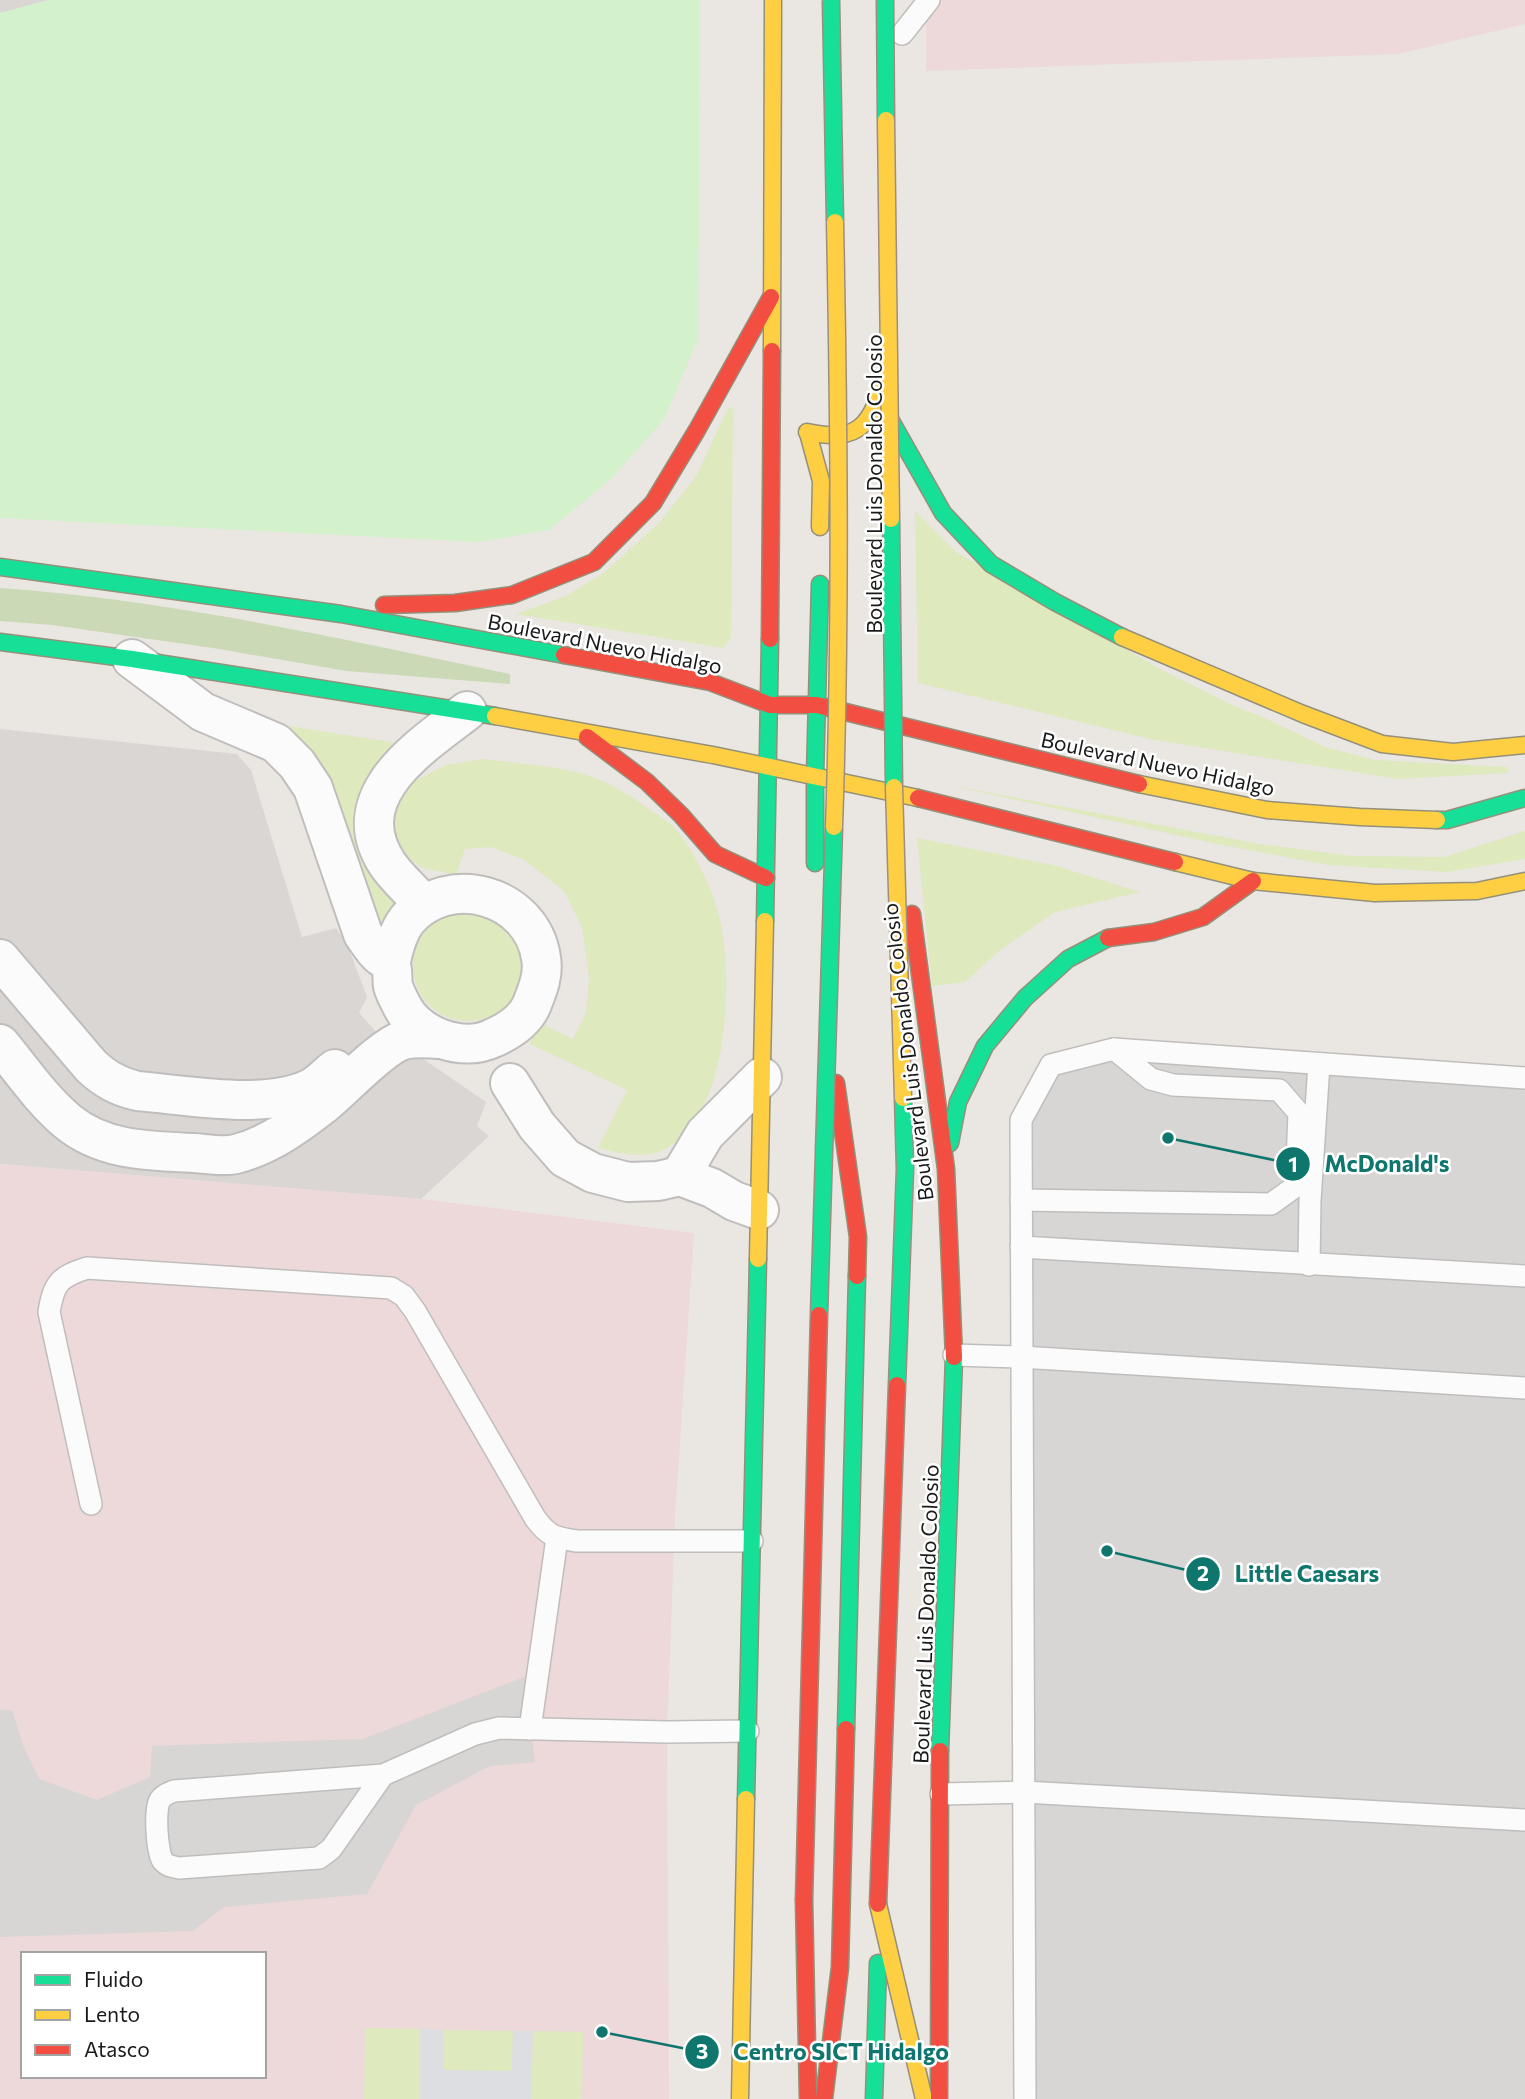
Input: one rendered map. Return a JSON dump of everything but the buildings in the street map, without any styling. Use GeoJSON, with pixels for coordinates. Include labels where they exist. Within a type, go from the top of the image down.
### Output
{"type":"FeatureCollection","features":[{"type":"Feature","properties":{"kind":"main road"},"geometry":{"type":"LineString","coordinates":[[740,2099],[770,705],[773,0]]}},
{"type":"Feature","properties":{"kind":"main road","name":"Boulevard Luis Donaldo Colosio"},"geometry":{"type":"LineString","coordinates":[[808,2099],[804,1900],[822,1193],[838,734],[839,410],[831,0]]}},
{"type":"Feature","properties":{"kind":"main road","name":"Boulevard Luis Donaldo Colosio"},"geometry":{"type":"LineString","coordinates":[[874,2099],[878,1905],[905,1169],[893,737],[885,0]]}},
{"type":"Feature","properties":{"kind":"main road","name":"Boulevard Luis Donaldo Colosio"},"geometry":{"type":"LineString","coordinates":[[903,11],[891,421],[897,725],[895,792],[946,1169],[954,1355],[940,1719],[939,2099]]}},
{"type":"Feature","properties":{"kind":"main road"},"geometry":{"type":"LineString","coordinates":[[341,614],[385,605],[455,603],[512,595],[594,562],[653,503],[772,295]]}},
{"type":"Feature","properties":{"kind":"main road"},"geometry":{"type":"LineString","coordinates":[[772,354],[779,387],[791,419],[808,433],[828,437],[847,435],[862,428],[874,411],[893,358]]}},
{"type":"Feature","properties":{"kind":"main road"},"geometry":{"type":"LineString","coordinates":[[891,421],[943,513],[991,564],[1129,641],[1382,744],[1453,752],[1525,745]]}},
{"type":"Feature","properties":{"kind":"main road"},"geometry":{"type":"LineString","coordinates":[[808,433],[821,481],[820,547]]}},
{"type":"Feature","properties":{"kind":"main road","name":"Boulevard Nuevo Hidalgo"},"geometry":{"type":"LineString","coordinates":[[0,567],[341,614],[710,682],[770,705],[817,705],[1126,781],[1267,810],[1447,820],[1525,798]]}},
{"type":"Feature","properties":{"kind":"main road"},"geometry":{"type":"LineString","coordinates":[[815,883],[820,573]]}},
{"type":"Feature","properties":{"kind":"main road"},"geometry":{"type":"LineString","coordinates":[[0,642],[132,659],[467,710],[713,755],[895,792],[1253,881],[1375,893],[1476,891],[1525,881]]}},
{"type":"Feature","properties":{"kind":"main road"},"geometry":{"type":"LineString","coordinates":[[579,731],[647,782],[715,854],[766,878]]}},
{"type":"Feature","properties":{"kind":"main road"},"geometry":{"type":"LineString","coordinates":[[946,1169],[958,1102],[985,1046],[1025,998],[1068,959],[1108,938],[1154,932],[1202,917],[1253,881]]}},
{"type":"Feature","properties":{"kind":"main road"},"geometry":{"type":"LineString","coordinates":[[816,909],[816,936],[858,1237],[840,1967],[824,2099]]}},
{"type":"Feature","properties":{"kind":"main road"},"geometry":{"type":"LineString","coordinates":[[878,1905],[924,2099]]}},
{"type":"Feature","properties":{"kind":"main road"},"geometry":{"type":"LineString","coordinates":[[792,2077],[807,2033]]}},
{"type":"Feature","properties":{"kind":"street"},"geometry":{"type":"LineString","coordinates":[[132,659],[203,712],[276,743],[297,764],[313,788],[363,934],[392,976],[403,1009],[419,1028],[483,1052],[497,1065],[537,1126],[565,1158],[593,1173],[628,1182],[658,1181],[680,1176],[760,1210]]}},
{"type":"Feature","properties":{"kind":"street"},"geometry":{"type":"LineString","coordinates":[[424,905],[389,866],[379,847],[374,827],[377,803],[387,782],[410,755],[467,710]]}},
{"type":"Feature","properties":{"kind":"street"},"geometry":{"type":"LineString","coordinates":[[0,959],[106,1080],[137,1091],[246,1100],[288,1096],[311,1088],[384,1024],[391,1009],[396,941],[407,921],[424,905],[446,895],[469,892],[495,899],[517,913],[534,933],[542,959],[540,985],[514,1038],[509,1057],[510,1083]]}},
{"type":"Feature","properties":{"kind":"street"},"geometry":{"type":"LineString","coordinates":[[0,1044],[67,1122],[91,1136],[134,1150],[233,1155],[277,1138],[401,1041],[420,1037],[452,1041],[489,1040],[513,1028],[530,1009]]}},
{"type":"Feature","properties":{"kind":"street"},"geometry":{"type":"LineString","coordinates":[[680,1176],[705,1133],[762,1077]]}},
{"type":"Feature","properties":{"kind":"lane"},"geometry":{"type":"LineString","coordinates":[[902,34],[929,0]]}},
{"type":"Feature","properties":{"kind":"lane"},"geometry":{"type":"LineString","coordinates":[[1021,1200],[1271,1204],[1296,1186],[1299,1112],[1279,1090],[1174,1085],[1151,1079],[1114,1049]]}},
{"type":"Feature","properties":{"kind":"lane"},"geometry":{"type":"LineString","coordinates":[[1025,2099],[1021,1120],[1051,1065],[1114,1049],[1525,1078]]}},
{"type":"Feature","properties":{"kind":"lane"},"geometry":{"type":"LineString","coordinates":[[1309,1265],[1310,1200],[1319,1064]]}},
{"type":"Feature","properties":{"kind":"lane"},"geometry":{"type":"LineString","coordinates":[[1021,1247],[1525,1276]]}},
{"type":"Feature","properties":{"kind":"lane"},"geometry":{"type":"LineString","coordinates":[[90,1504],[49,1312],[52,1290],[68,1274],[87,1268],[391,1288],[404,1296],[415,1311],[545,1531],[557,1538],[577,1541],[752,1541]]}},
{"type":"Feature","properties":{"kind":"lane"},"geometry":{"type":"LineString","coordinates":[[954,1355],[1525,1388]]}},
{"type":"Feature","properties":{"kind":"lane"},"geometry":{"type":"LineString","coordinates":[[530,1730],[557,1538]]}},
{"type":"Feature","properties":{"kind":"lane"},"geometry":{"type":"LineString","coordinates":[[383,1775],[331,1849],[319,1858],[178,1868],[164,1862],[159,1854],[157,1808],[159,1801],[174,1791],[383,1775],[475,1734],[499,1728],[748,1731]]}},
{"type":"Feature","properties":{"kind":"lane"},"geometry":{"type":"LineString","coordinates":[[941,1794],[1024,1792],[1525,1820]]}},
{"type":"Feature","properties":{"kind":"shaded area"},"geometry":{"type":"Polygon","coordinates":[[[0,0],[49,0],[0,13],[0,0]]]}},
{"type":"Feature","properties":{"kind":"shaded area"},"geometry":{"type":"Polygon","coordinates":[[[926,0],[1525,0],[1525,24],[1398,54],[926,71],[926,0]]]}},
{"type":"Feature","properties":{"kind":"shaded area"},"geometry":{"type":"Polygon","coordinates":[[[0,729],[237,754],[251,770],[302,937],[336,928],[347,944],[367,997],[359,1013],[397,1055],[413,1052],[486,1102],[477,1126],[489,1136],[421,1199],[0,1164],[0,729]]]}},
{"type":"Feature","properties":{"kind":"shaded area"},"geometry":{"type":"Polygon","coordinates":[[[1114,1049],[1525,1078],[1525,2099],[1026,2099],[1021,1120],[1051,1065],[1114,1049]]]}},
{"type":"Feature","properties":{"kind":"shaded area"},"geometry":{"type":"Polygon","coordinates":[[[0,1164],[421,1199],[694,1233],[675,1516],[667,1732],[669,2099],[0,2099],[0,1164]]]}},
{"type":"Feature","properties":{"kind":"shaded area"},"geometry":{"type":"Polygon","coordinates":[[[524,1677],[535,1762],[490,1766],[416,1805],[367,1894],[224,1907],[193,1931],[0,1937],[0,1710],[12,1710],[23,1745],[39,1779],[97,1800],[150,1777],[152,1746],[363,1739],[524,1677]]]}},
{"type":"Feature","properties":{"kind":"shaded area"},"geometry":{"type":"Polygon","coordinates":[[[420,2029],[443,2030],[444,2070],[512,2071],[513,2031],[533,2031],[531,2099],[420,2099],[420,2029]]]}},
{"type":"Feature","properties":{"kind":"green space"},"geometry":{"type":"Polygon","coordinates":[[[49,0],[700,0],[698,339],[664,419],[611,479],[549,530],[479,542],[0,518],[0,13],[49,0]]]}},
{"type":"Feature","properties":{"kind":"green space"},"geometry":{"type":"Polygon","coordinates":[[[728,408],[733,409],[731,637],[723,648],[516,614],[566,596],[605,572],[659,523],[697,475],[728,408]]]}},
{"type":"Feature","properties":{"kind":"green space"},"geometry":{"type":"Polygon","coordinates":[[[915,511],[956,552],[1160,669],[1325,747],[1375,760],[1507,767],[1508,773],[1398,779],[1155,740],[918,683],[915,511]]]}},
{"type":"Feature","properties":{"kind":"green space"},"geometry":{"type":"Polygon","coordinates":[[[0,588],[129,602],[256,622],[510,674],[510,684],[346,671],[213,648],[52,625],[0,621],[0,588]]]}},
{"type":"Feature","properties":{"kind":"green space"},"geometry":{"type":"Polygon","coordinates":[[[289,726],[415,746],[370,784],[405,903],[376,927],[314,755],[289,726]]]}},
{"type":"Feature","properties":{"kind":"green space"},"geometry":{"type":"Polygon","coordinates":[[[482,759],[566,770],[615,787],[673,826],[703,873],[718,913],[725,951],[725,1014],[721,1048],[714,1080],[702,1109],[686,1133],[665,1149],[640,1155],[598,1148],[627,1090],[530,1044],[540,1023],[573,1039],[586,1012],[589,977],[582,927],[564,891],[523,859],[490,847],[465,849],[456,875],[423,868],[403,855],[392,825],[398,803],[416,780],[446,765],[482,759]]]}},
{"type":"Feature","properties":{"kind":"green space"},"geometry":{"type":"Polygon","coordinates":[[[944,784],[1260,844],[1352,856],[1444,857],[1525,831],[1525,859],[1447,872],[1328,865],[1217,844],[944,784]]]}},
{"type":"Feature","properties":{"kind":"green space"},"geometry":{"type":"Polygon","coordinates":[[[917,838],[1053,865],[1140,892],[1055,912],[1000,950],[965,982],[932,986],[917,838]]]}},
{"type":"Feature","properties":{"kind":"green space"},"geometry":{"type":"Polygon","coordinates":[[[468,911],[489,915],[507,927],[519,945],[523,966],[519,987],[507,1005],[489,1017],[468,1021],[447,1017],[429,1005],[417,987],[413,966],[417,945],[429,927],[447,915],[468,911]]]}},
{"type":"Feature","properties":{"kind":"green space"},"geometry":{"type":"Polygon","coordinates":[[[365,2028],[420,2029],[420,2099],[364,2099],[365,2028]]]}},
{"type":"Feature","properties":{"kind":"green space"},"geometry":{"type":"Polygon","coordinates":[[[443,2030],[513,2031],[512,2072],[443,2070],[443,2030]]]}},
{"type":"Feature","properties":{"kind":"green space"},"geometry":{"type":"Polygon","coordinates":[[[533,2031],[583,2032],[582,2099],[531,2099],[533,2031]]]}},
{"type":"Feature","properties":{"kind":"traffic: fast"},"geometry":{"type":"LineString","coordinates":[[831,0],[835,222]]}},
{"type":"Feature","properties":{"kind":"traffic: fast"},"geometry":{"type":"LineString","coordinates":[[885,0],[886,120]]}},
{"type":"Feature","properties":{"kind":"traffic: fast"},"geometry":{"type":"LineString","coordinates":[[891,421],[943,513],[991,564],[1122,637]]}},
{"type":"Feature","properties":{"kind":"traffic: fast"},"geometry":{"type":"LineString","coordinates":[[891,519],[894,787]]}},
{"type":"Feature","properties":{"kind":"traffic: fast"},"geometry":{"type":"LineString","coordinates":[[0,567],[341,614],[564,655]]}},
{"type":"Feature","properties":{"kind":"traffic: fast"},"geometry":{"type":"LineString","coordinates":[[815,863],[820,584]]}},
{"type":"Feature","properties":{"kind":"traffic: fast"},"geometry":{"type":"LineString","coordinates":[[765,921],[770,639]]}},
{"type":"Feature","properties":{"kind":"traffic: fast"},"geometry":{"type":"LineString","coordinates":[[0,642],[132,659],[495,716]]}},
{"type":"Feature","properties":{"kind":"traffic: fast"},"geometry":{"type":"LineString","coordinates":[[1437,820],[1447,820],[1525,798]]}},
{"type":"Feature","properties":{"kind":"traffic: fast"},"geometry":{"type":"LineString","coordinates":[[819,1315],[834,827]]}},
{"type":"Feature","properties":{"kind":"traffic: fast"},"geometry":{"type":"LineString","coordinates":[[950,1143],[958,1102],[985,1046],[1025,998],[1068,959],[1108,938]]}},
{"type":"Feature","properties":{"kind":"traffic: fast"},"geometry":{"type":"LineString","coordinates":[[897,1385],[905,1169],[903,1098]]}},
{"type":"Feature","properties":{"kind":"traffic: fast"},"geometry":{"type":"LineString","coordinates":[[746,1799],[758,1259]]}},
{"type":"Feature","properties":{"kind":"traffic: fast"},"geometry":{"type":"LineString","coordinates":[[846,1729],[857,1276]]}},
{"type":"Feature","properties":{"kind":"traffic: fast"},"geometry":{"type":"LineString","coordinates":[[940,1751],[954,1357]]}},
{"type":"Feature","properties":{"kind":"traffic: fast"},"geometry":{"type":"LineString","coordinates":[[874,2099],[878,1963]]}},
{"type":"Feature","properties":{"kind":"traffic: slow"},"geometry":{"type":"LineString","coordinates":[[772,351],[773,0]]}},
{"type":"Feature","properties":{"kind":"traffic: slow"},"geometry":{"type":"LineString","coordinates":[[886,120],[891,519]]}},
{"type":"Feature","properties":{"kind":"traffic: slow"},"geometry":{"type":"LineString","coordinates":[[834,827],[839,525],[835,222]]}},
{"type":"Feature","properties":{"kind":"traffic: slow"},"geometry":{"type":"LineString","coordinates":[[807,432],[840,435],[861,426],[875,407],[886,376]]}},
{"type":"Feature","properties":{"kind":"traffic: slow"},"geometry":{"type":"LineString","coordinates":[[808,433],[821,481],[820,527]]}},
{"type":"Feature","properties":{"kind":"traffic: slow"},"geometry":{"type":"LineString","coordinates":[[1122,637],[1303,714],[1382,744],[1453,752],[1525,745]]}},
{"type":"Feature","properties":{"kind":"traffic: slow"},"geometry":{"type":"LineString","coordinates":[[495,716],[713,755],[918,798]]}},
{"type":"Feature","properties":{"kind":"traffic: slow"},"geometry":{"type":"LineString","coordinates":[[1139,784],[1267,810],[1437,820]]}},
{"type":"Feature","properties":{"kind":"traffic: slow"},"geometry":{"type":"LineString","coordinates":[[894,787],[903,1098]]}},
{"type":"Feature","properties":{"kind":"traffic: slow"},"geometry":{"type":"LineString","coordinates":[[1175,862],[1253,881],[1375,893],[1477,891],[1525,881]]}},
{"type":"Feature","properties":{"kind":"traffic: slow"},"geometry":{"type":"LineString","coordinates":[[758,1259],[765,921]]}},
{"type":"Feature","properties":{"kind":"traffic: slow"},"geometry":{"type":"LineString","coordinates":[[740,2099],[746,1799]]}},
{"type":"Feature","properties":{"kind":"traffic: slow"},"geometry":{"type":"LineString","coordinates":[[878,1904],[924,2099]]}},
{"type":"Feature","properties":{"kind":"traffic: jam"},"geometry":{"type":"LineString","coordinates":[[384,605],[455,603],[512,595],[594,562],[653,503],[771,297]]}},
{"type":"Feature","properties":{"kind":"traffic: jam"},"geometry":{"type":"LineString","coordinates":[[770,639],[772,351]]}},
{"type":"Feature","properties":{"kind":"traffic: jam"},"geometry":{"type":"LineString","coordinates":[[564,655],[710,682],[770,705],[817,705],[1139,784]]}},
{"type":"Feature","properties":{"kind":"traffic: jam"},"geometry":{"type":"LineString","coordinates":[[587,737],[647,782],[715,854],[766,878]]}},
{"type":"Feature","properties":{"kind":"traffic: jam"},"geometry":{"type":"LineString","coordinates":[[918,798],[1175,862]]}},
{"type":"Feature","properties":{"kind":"traffic: jam"},"geometry":{"type":"LineString","coordinates":[[1108,938],[1154,932],[1203,917],[1253,881]]}},
{"type":"Feature","properties":{"kind":"traffic: jam"},"geometry":{"type":"LineString","coordinates":[[912,914],[946,1169],[954,1357]]}},
{"type":"Feature","properties":{"kind":"traffic: jam"},"geometry":{"type":"LineString","coordinates":[[836,1083],[858,1237],[857,1276]]}},
{"type":"Feature","properties":{"kind":"traffic: jam"},"geometry":{"type":"LineString","coordinates":[[804,1900],[819,1315]]}},
{"type":"Feature","properties":{"kind":"traffic: jam"},"geometry":{"type":"LineString","coordinates":[[878,1904],[897,1385]]}},
{"type":"Feature","properties":{"kind":"traffic: jam"},"geometry":{"type":"LineString","coordinates":[[824,2099],[840,1967],[846,1729]]}},
{"type":"Feature","properties":{"kind":"traffic: jam"},"geometry":{"type":"LineString","coordinates":[[939,2099],[940,1751]]}},
{"type":"Feature","properties":{"kind":"traffic: jam"},"geometry":{"type":"LineString","coordinates":[[804,1900],[808,2099]]}},
{"type":"Feature","properties":{"kind":"place","name":"McDonald's"},"geometry":{"type":"Point","coordinates":[1168,1138]}},
{"type":"Feature","properties":{"kind":"place","name":"Little Caesars"},"geometry":{"type":"Point","coordinates":[1107,1551]}},
{"type":"Feature","properties":{"kind":"place","name":"Centro SICT Hidalgo"},"geometry":{"type":"Point","coordinates":[602,2032]}}]}
